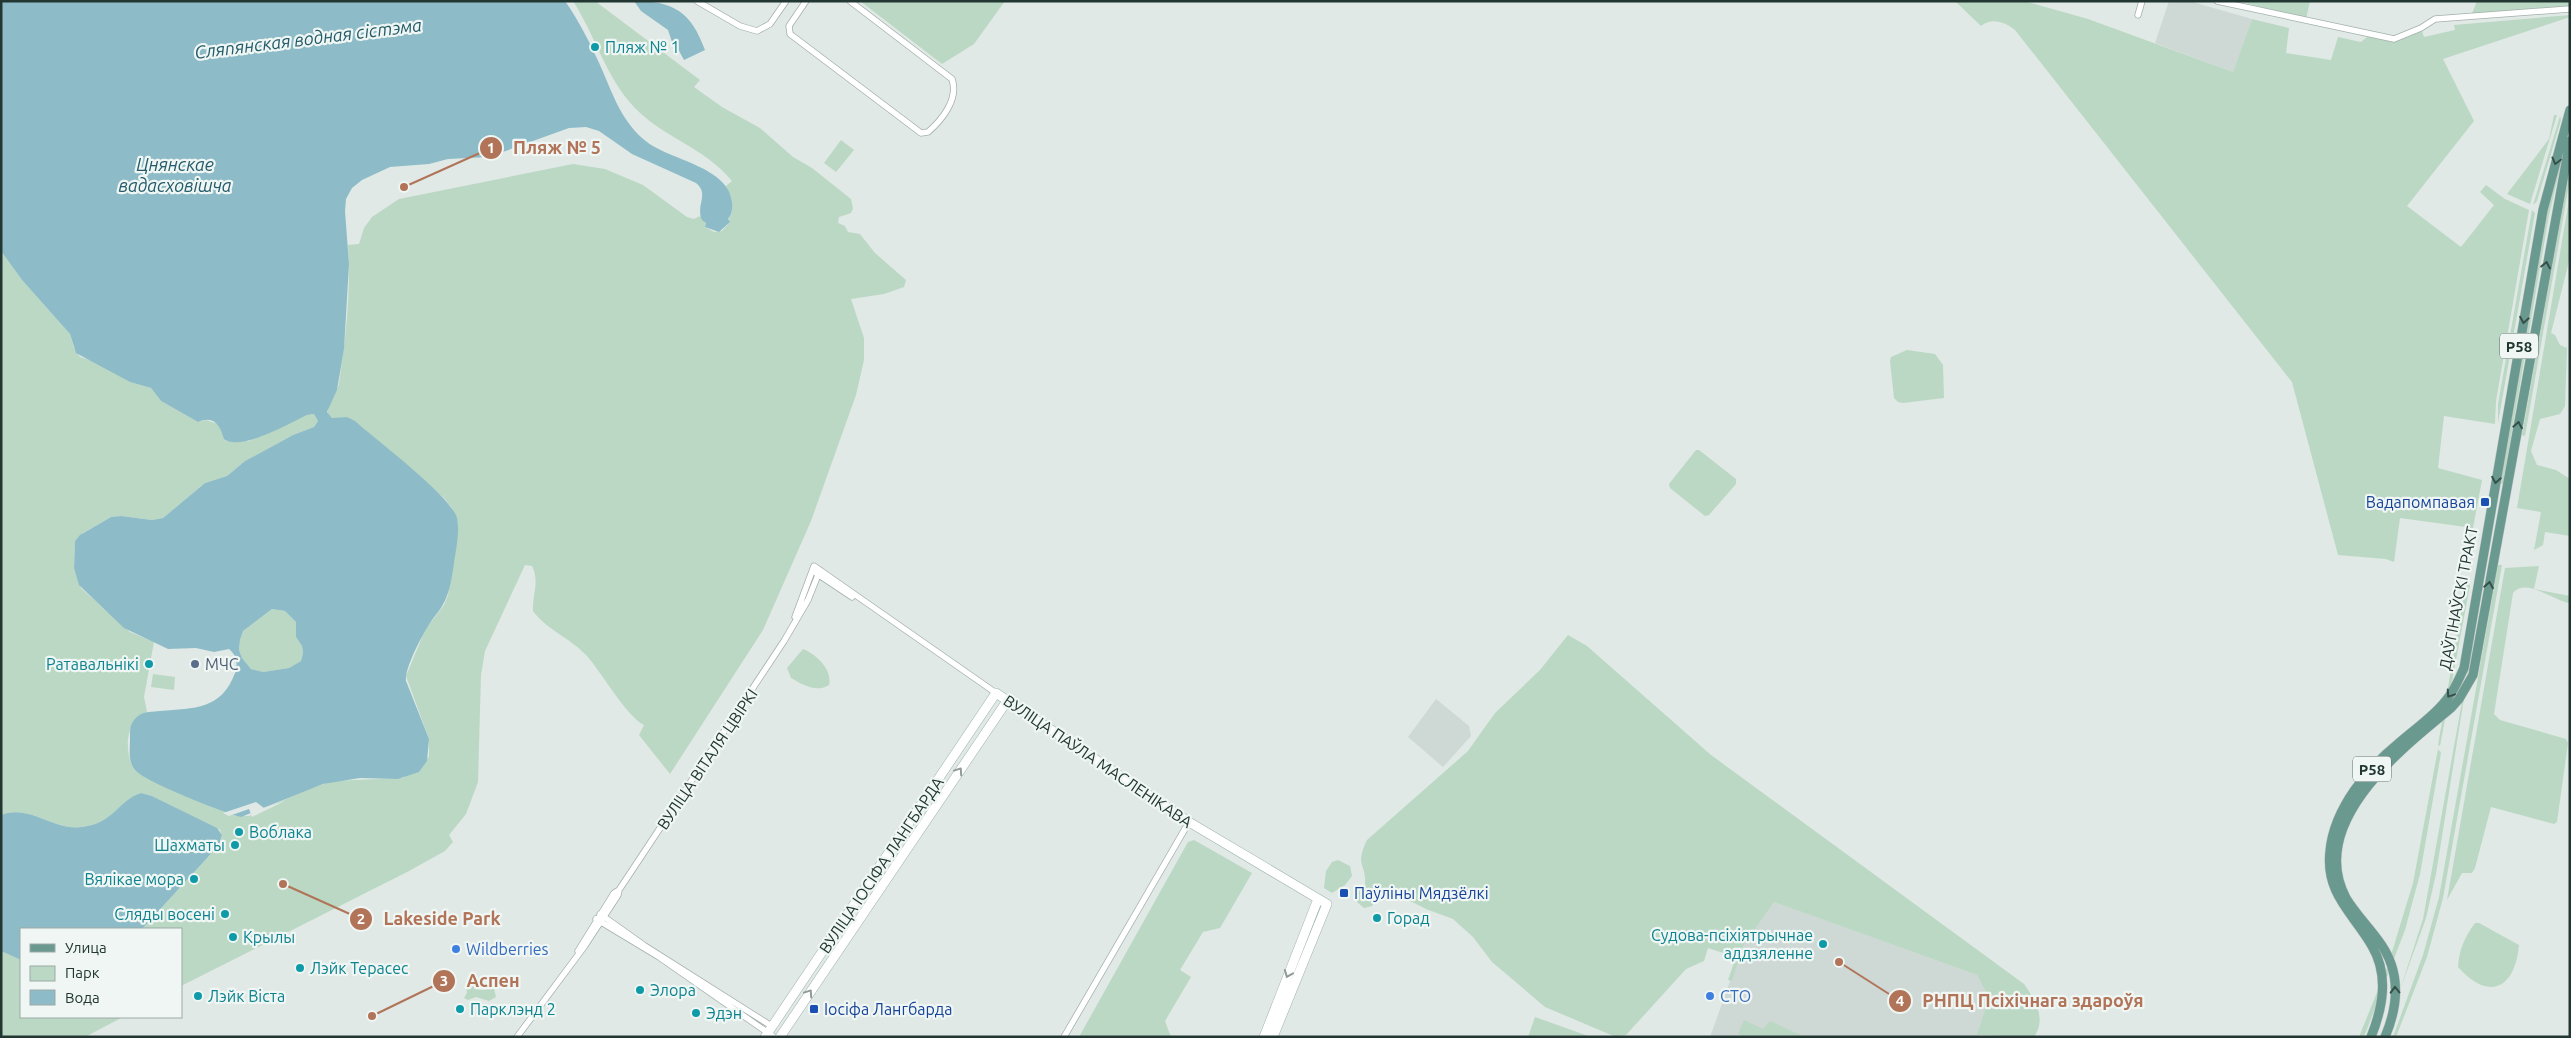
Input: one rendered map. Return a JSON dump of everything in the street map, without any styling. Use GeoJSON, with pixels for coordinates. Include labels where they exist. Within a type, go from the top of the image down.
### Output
{"type":"FeatureCollection","features":[{"type":"Feature","properties":{"kind":"main road","name":"ДАЎГІНАЎСКІ ТРАКТ"},"geometry":{"type":"LineString","coordinates":[[2371,1037],[2384,995],[2382,969],[2372,946],[2339,899],[2333,883],[2329,861],[2333,835],[2342,811],[2365,776],[2384,756],[2442,705],[2453,691],[2464,668],[2543,210],[2570,110]]}},
{"type":"Feature","properties":{"kind":"main road","name":"ДАЎГІНАЎСКІ ТРАКТ"},"geometry":{"type":"LineString","coordinates":[[2385,1037],[2392,1020],[2397,989],[2393,973],[2380,942],[2346,898],[2339,879],[2337,853],[2343,828],[2371,781],[2390,760],[2459,699],[2473,675],[2539,299],[2570,141]]}},
{"type":"Feature","properties":{"kind":"main road"},"geometry":{"type":"LineString","coordinates":[[2470,632],[2481,633]]}},
{"type":"Feature","properties":{"kind":"street"},"geometry":{"type":"LineString","coordinates":[[697,1],[740,26],[757,31],[770,24],[786,1]]}},
{"type":"Feature","properties":{"kind":"street"},"geometry":{"type":"LineString","coordinates":[[806,1],[789,26],[790,34],[921,133],[931,130],[950,105],[954,93],[952,79],[850,1]]}},
{"type":"Feature","properties":{"kind":"street"},"geometry":{"type":"LineString","coordinates":[[2138,15],[2142,1]]}},
{"type":"Feature","properties":{"kind":"street"},"geometry":{"type":"LineString","coordinates":[[2216,1],[2394,39],[2421,28],[2434,19],[2570,9]]}},
{"type":"Feature","properties":{"kind":"street","name":"ВУЛІЦА ПАЎЛА МАСЛЕНІКАВА"},"geometry":{"type":"LineString","coordinates":[[816,570],[1007,701],[1189,822],[1327,904],[1273,1037]]}},
{"type":"Feature","properties":{"kind":"street","name":"ВУЛІЦА ВІТАЛЯ ЦВІРКІ"},"geometry":{"type":"LineString","coordinates":[[517,1037],[577,953],[600,918],[614,892],[619,890],[762,676],[808,600],[816,570]]}},
{"type":"Feature","properties":{"kind":"street","name":"ВУЛІЦА ІОСІФА ЛАНГБАРДА"},"geometry":{"type":"LineString","coordinates":[[775,1034],[996,693]]}},
{"type":"Feature","properties":{"kind":"street","name":"ВУЛІЦА ІОСІФА ЛАНГБАРДА"},"geometry":{"type":"LineString","coordinates":[[775,1034],[1007,701]]}},
{"type":"Feature","properties":{"kind":"street"},"geometry":{"type":"LineString","coordinates":[[1064,1037],[1189,822]]}},
{"type":"Feature","properties":{"kind":"street"},"geometry":{"type":"LineString","coordinates":[[1264,1037],[1318,899]]}},
{"type":"Feature","properties":{"kind":"street"},"geometry":{"type":"LineString","coordinates":[[600,918],[645,946],[775,1034]]}},
{"type":"Feature","properties":{"kind":"shaded area"},"geometry":{"type":"Polygon","coordinates":[[[2169,1],[2189,1],[2252,19],[2233,72],[2155,43],[2169,1]]]}},
{"type":"Feature","properties":{"kind":"shaded area"},"geometry":{"type":"Polygon","coordinates":[[[1436,699],[1469,726],[1471,736],[1443,767],[1408,737],[1436,699]]]}},
{"type":"Feature","properties":{"kind":"shaded area"},"geometry":{"type":"Polygon","coordinates":[[[1774,902],[1977,975],[1989,998],[1978,1035],[1981,1037],[1710,1037],[1742,948],[1774,902]]]}},
{"type":"Feature","properties":{"kind":"green space"},"geometry":{"type":"Polygon","coordinates":[[[573,1],[595,1],[700,80],[694,87],[722,107],[760,128],[793,157],[812,168],[851,199],[853,208],[851,213],[839,217],[838,223],[845,226],[848,232],[860,234],[875,253],[906,280],[904,287],[884,294],[851,299],[864,338],[864,360],[856,395],[811,521],[763,630],[670,774],[639,735],[644,725],[622,704],[593,663],[580,649],[545,624],[533,611],[536,583],[532,566],[525,565],[485,651],[481,675],[478,782],[466,814],[449,835],[453,842],[445,851],[409,871],[182,985],[182,928],[143,928],[219,845],[222,836],[220,830],[152,796],[141,793],[127,801],[102,821],[82,827],[61,825],[22,813],[1,815],[1,251],[22,280],[70,334],[74,348],[80,357],[96,362],[130,382],[151,388],[161,401],[198,422],[206,420],[218,424],[226,441],[249,441],[307,415],[314,414],[318,421],[314,427],[293,435],[245,461],[227,476],[205,483],[163,518],[152,520],[121,516],[111,517],[83,533],[75,541],[74,568],[81,588],[130,632],[154,642],[144,697],[147,712],[139,716],[134,722],[128,738],[129,756],[135,771],[236,816],[249,816],[304,791],[332,781],[403,778],[429,757],[429,739],[406,676],[425,630],[444,605],[448,595],[458,524],[452,508],[444,498],[358,424],[347,417],[334,419],[328,415],[339,383],[344,349],[348,297],[348,245],[359,244],[364,228],[372,217],[399,199],[573,164],[605,169],[643,185],[687,217],[694,219],[700,216],[706,223],[705,227],[714,232],[722,231],[729,223],[728,220],[732,212],[731,199],[726,186],[732,181],[709,159],[659,128],[635,108],[608,70],[573,1]]]}},
{"type":"Feature","properties":{"kind":"green space"},"geometry":{"type":"Polygon","coordinates":[[[860,1],[1005,1],[974,44],[942,64],[860,1]]]}},
{"type":"Feature","properties":{"kind":"green space"},"geometry":{"type":"Polygon","coordinates":[[[1955,1],[2024,1],[2088,19],[2233,72],[2252,19],[2289,28],[2286,53],[2331,60],[2338,37],[2361,42],[2372,33],[2394,39],[2421,28],[2424,37],[2455,30],[2454,25],[2570,15],[2570,17],[2443,59],[2474,121],[2407,206],[2461,247],[2494,205],[2480,192],[2486,185],[2505,199],[2529,210],[2496,401],[2495,424],[2444,416],[2438,468],[2482,480],[2473,528],[2400,518],[2394,562],[2386,559],[2338,555],[2292,382],[2015,30],[1994,21],[1981,26],[1955,1]]]}},
{"type":"Feature","properties":{"kind":"green space"},"geometry":{"type":"Polygon","coordinates":[[[2238,1],[2310,1],[2306,19],[2238,1]]]}},
{"type":"Feature","properties":{"kind":"green space"},"geometry":{"type":"Polygon","coordinates":[[[2477,1],[2570,1],[2570,6],[2471,16],[2477,1]]]}},
{"type":"Feature","properties":{"kind":"green space"},"geometry":{"type":"Polygon","coordinates":[[[2554,115],[2557,115],[2530,204],[2507,194],[2549,139],[2554,115]]]}},
{"type":"Feature","properties":{"kind":"green space"},"geometry":{"type":"Polygon","coordinates":[[[2560,116],[2561,120],[2537,201],[2533,205],[2560,116]]]}},
{"type":"Feature","properties":{"kind":"green space"},"geometry":{"type":"Polygon","coordinates":[[[2570,127],[2549,215],[2503,484],[2500,483],[2545,218],[2570,127]]]}},
{"type":"Feature","properties":{"kind":"green space"},"geometry":{"type":"Polygon","coordinates":[[[841,140],[854,150],[836,172],[824,163],[841,140]]]}},
{"type":"Feature","properties":{"kind":"green space"},"geometry":{"type":"Polygon","coordinates":[[[2570,167],[2570,179],[2525,436],[2522,435],[2570,167]]]}},
{"type":"Feature","properties":{"kind":"green space"},"geometry":{"type":"Polygon","coordinates":[[[2570,194],[2570,257],[2551,333],[2555,335],[2560,345],[2567,348],[2565,406],[2560,414],[2540,419],[2531,451],[2537,465],[2556,470],[2570,479],[2570,536],[2545,532],[2543,545],[2534,550],[2541,512],[2517,508],[2570,194]]]}},
{"type":"Feature","properties":{"kind":"green space"},"geometry":{"type":"Polygon","coordinates":[[[2532,210],[2535,213],[2498,423],[2498,404],[2532,210]]]}},
{"type":"Feature","properties":{"kind":"green space"},"geometry":{"type":"Polygon","coordinates":[[[1907,350],[1935,354],[1943,365],[1944,398],[1903,403],[1898,402],[1894,398],[1891,357],[1907,350]]]}},
{"type":"Feature","properties":{"kind":"green space"},"geometry":{"type":"Polygon","coordinates":[[[1696,450],[1699,450],[1736,479],[1736,484],[1709,515],[1705,516],[1670,488],[1669,484],[1696,450]]]}},
{"type":"Feature","properties":{"kind":"green space"},"geometry":{"type":"Polygon","coordinates":[[[2498,565],[2502,565],[2443,898],[2427,957],[2396,1037],[2393,1037],[2423,955],[2439,897],[2498,565]]]}},
{"type":"Feature","properties":{"kind":"green space"},"geometry":{"type":"Polygon","coordinates":[[[2539,566],[2534,589],[2570,596],[2570,603],[2532,589],[2518,589],[2513,593],[2494,714],[2500,720],[2566,739],[2568,743],[2557,822],[2554,824],[2491,807],[2475,868],[2472,873],[2462,873],[2447,900],[2505,568],[2539,566]]]}},
{"type":"Feature","properties":{"kind":"green space"},"geometry":{"type":"Polygon","coordinates":[[[2466,583],[2470,585],[2440,746],[2438,745],[2466,583]]]}},
{"type":"Feature","properties":{"kind":"green space"},"geometry":{"type":"Polygon","coordinates":[[[272,609],[285,611],[296,622],[296,637],[302,646],[303,653],[301,661],[289,668],[263,672],[251,669],[242,658],[239,650],[240,640],[243,631],[272,609]]]}},
{"type":"Feature","properties":{"kind":"green space"},"geometry":{"type":"Polygon","coordinates":[[[1568,635],[1587,646],[1711,755],[2024,984],[2038,1009],[2038,1030],[2034,1037],[1977,1035],[1989,998],[1977,975],[1774,902],[1742,948],[1732,981],[1728,980],[1736,957],[1708,948],[1704,961],[1686,969],[1626,1035],[1616,1037],[1545,1007],[1492,962],[1473,937],[1453,919],[1426,909],[1386,889],[1381,891],[1372,906],[1364,908],[1357,902],[1357,889],[1360,885],[1365,885],[1361,855],[1367,840],[1468,751],[1495,713],[1540,670],[1568,635]]]}},
{"type":"Feature","properties":{"kind":"green space"},"geometry":{"type":"Polygon","coordinates":[[[2474,635],[2436,874],[2426,918],[2400,990],[2423,919],[2474,635]]]}},
{"type":"Feature","properties":{"kind":"green space"},"geometry":{"type":"Polygon","coordinates":[[[803,649],[818,659],[826,668],[830,679],[829,685],[815,688],[791,678],[787,668],[803,649]]]}},
{"type":"Feature","properties":{"kind":"green space"},"geometry":{"type":"Polygon","coordinates":[[[153,674],[175,677],[174,690],[151,687],[153,674]]]}},
{"type":"Feature","properties":{"kind":"green space"},"geometry":{"type":"Polygon","coordinates":[[[2438,749],[2441,753],[2420,874],[2405,930],[2364,1037],[2359,1037],[2388,965],[2413,883],[2438,749]]]}},
{"type":"Feature","properties":{"kind":"green space"},"geometry":{"type":"Polygon","coordinates":[[[1194,840],[1252,873],[1220,928],[1203,932],[1180,970],[1191,977],[1165,1021],[1171,1037],[1079,1037],[1188,842],[1194,840]]]}},
{"type":"Feature","properties":{"kind":"green space"},"geometry":{"type":"Polygon","coordinates":[[[1338,860],[1350,866],[1352,876],[1345,885],[1332,893],[1324,888],[1326,871],[1332,862],[1338,860]]]}},
{"type":"Feature","properties":{"kind":"green space"},"geometry":{"type":"Polygon","coordinates":[[[2475,923],[2479,923],[2519,945],[2512,972],[2506,981],[2498,986],[2489,987],[2480,984],[2469,978],[2458,967],[2463,944],[2475,923]]]}},
{"type":"Feature","properties":{"kind":"green space"},"geometry":{"type":"Polygon","coordinates":[[[1,951],[20,960],[20,1018],[121,1018],[85,1037],[1,1037],[1,951]]]}},
{"type":"Feature","properties":{"kind":"green space"},"geometry":{"type":"Polygon","coordinates":[[[470,985],[481,990],[494,989],[496,997],[489,1001],[476,997],[468,1000],[464,998],[467,993],[466,986],[470,985]]]}},
{"type":"Feature","properties":{"kind":"green space"},"geometry":{"type":"Polygon","coordinates":[[[1535,1017],[1591,1037],[1528,1037],[1535,1017]]]}},
{"type":"Feature","properties":{"kind":"green space"},"geometry":{"type":"Polygon","coordinates":[[[1744,1020],[1763,1029],[1770,1021],[1805,1037],[1743,1037],[1738,1034],[1744,1020]]]}},
{"type":"Feature","properties":{"kind":"water","name":"Цнянскае вадасховішча"},"geometry":{"type":"Polygon","coordinates":[[[1,1],[565,1],[584,32],[619,107],[631,126],[647,142],[657,148],[710,172],[721,180],[728,190],[732,204],[728,219],[730,222],[719,232],[705,227],[706,223],[700,215],[702,192],[696,183],[632,154],[599,131],[586,127],[569,128],[489,157],[448,159],[429,164],[390,167],[362,180],[352,188],[346,199],[345,211],[349,264],[344,349],[337,390],[327,412],[332,418],[347,417],[355,421],[412,468],[452,508],[458,523],[457,546],[449,591],[416,648],[406,675],[406,681],[429,739],[427,761],[419,772],[398,779],[360,778],[323,784],[241,817],[202,803],[152,781],[134,769],[130,755],[131,727],[138,716],[149,712],[205,705],[214,700],[229,685],[235,673],[237,663],[234,654],[229,649],[214,652],[196,648],[168,649],[124,628],[79,585],[74,568],[75,541],[80,535],[111,517],[121,516],[152,520],[163,518],[205,483],[227,476],[245,461],[293,435],[314,427],[318,421],[314,414],[307,415],[277,430],[253,439],[231,442],[224,439],[221,430],[213,421],[204,420],[198,422],[161,401],[151,388],[130,382],[76,353],[70,334],[22,280],[1,251],[1,1]],[[272,609],[243,631],[239,650],[242,658],[251,669],[263,672],[289,668],[301,661],[303,653],[302,646],[296,637],[296,622],[285,611],[272,609]]]}},
{"type":"Feature","properties":{"kind":"water"},"geometry":{"type":"Polygon","coordinates":[[[634,1],[660,3],[679,11],[694,26],[705,50],[684,60],[678,49],[675,51],[668,30],[641,11],[634,1]]]}},
{"type":"Feature","properties":{"kind":"water"},"geometry":{"type":"Polygon","coordinates":[[[141,793],[152,796],[217,828],[222,835],[219,845],[143,928],[20,928],[20,960],[1,951],[1,815],[22,813],[61,825],[82,827],[102,821],[133,796],[141,793]]]}},
{"type":"Feature","properties":{"kind":"pier"},"geometry":{"type":"Polygon","coordinates":[[[285,801],[252,817],[249,809],[229,816],[223,813],[256,802],[264,808],[285,801]]]}},
{"type":"Feature","properties":{"kind":"place","name":"Пляж № 1"},"geometry":{"type":"Point","coordinates":[595,47]}},
{"type":"Feature","properties":{"kind":"place","name":"Пляж № 5"},"geometry":{"type":"Point","coordinates":[404,187]}},
{"type":"Feature","properties":{"kind":"place","name":"Вадапомпавая"},"geometry":{"type":"Point","coordinates":[2485,502]}},
{"type":"Feature","properties":{"kind":"place","name":"Ратавальнікі"},"geometry":{"type":"Point","coordinates":[149,664]}},
{"type":"Feature","properties":{"kind":"place","name":"МЧС"},"geometry":{"type":"Point","coordinates":[195,664]}},
{"type":"Feature","properties":{"kind":"place","name":"Воблака"},"geometry":{"type":"Point","coordinates":[239,832]}},
{"type":"Feature","properties":{"kind":"place","name":"Шахматы"},"geometry":{"type":"Point","coordinates":[235,845]}},
{"type":"Feature","properties":{"kind":"place","name":"Вялікае мора"},"geometry":{"type":"Point","coordinates":[194,879]}},
{"type":"Feature","properties":{"kind":"place","name":"Lakeside Park"},"geometry":{"type":"Point","coordinates":[283,884]}},
{"type":"Feature","properties":{"kind":"place","name":"Паўліны Мядзёлкі"},"geometry":{"type":"Point","coordinates":[1344,893]}},
{"type":"Feature","properties":{"kind":"place","name":"Сляды восені"},"geometry":{"type":"Point","coordinates":[225,914]}},
{"type":"Feature","properties":{"kind":"place","name":"Горад"},"geometry":{"type":"Point","coordinates":[1377,918]}},
{"type":"Feature","properties":{"kind":"place","name":"Крылы"},"geometry":{"type":"Point","coordinates":[233,937]}},
{"type":"Feature","properties":{"kind":"place","name":"Судова-псіхіятрычнае аддзяленне"},"geometry":{"type":"Point","coordinates":[1823,944]}},
{"type":"Feature","properties":{"kind":"place","name":"Wildberries"},"geometry":{"type":"Point","coordinates":[456,949]}},
{"type":"Feature","properties":{"kind":"place","name":"РНПЦ Псіхічнага здароўя"},"geometry":{"type":"Point","coordinates":[1839,962]}},
{"type":"Feature","properties":{"kind":"place","name":"Лэйк Терасес"},"geometry":{"type":"Point","coordinates":[300,968]}},
{"type":"Feature","properties":{"kind":"place","name":"Элора"},"geometry":{"type":"Point","coordinates":[640,990]}},
{"type":"Feature","properties":{"kind":"place","name":"Лэйк Вiста"},"geometry":{"type":"Point","coordinates":[198,996]}},
{"type":"Feature","properties":{"kind":"place","name":"СТО"},"geometry":{"type":"Point","coordinates":[1710,996]}},
{"type":"Feature","properties":{"kind":"place","name":"Парклэнд 2"},"geometry":{"type":"Point","coordinates":[460,1009]}},
{"type":"Feature","properties":{"kind":"place","name":"Іосіфа Лангбарда"},"geometry":{"type":"Point","coordinates":[814,1009]}},
{"type":"Feature","properties":{"kind":"place","name":"Эдэн"},"geometry":{"type":"Point","coordinates":[696,1013]}},
{"type":"Feature","properties":{"kind":"place","name":"Аспен"},"geometry":{"type":"Point","coordinates":[372,1016]}},
{"type":"Feature","properties":{"kind":"water label","name":"Сляпянская водная сістэма"},"geometry":{"type":"Point","coordinates":[308,38]}}]}
